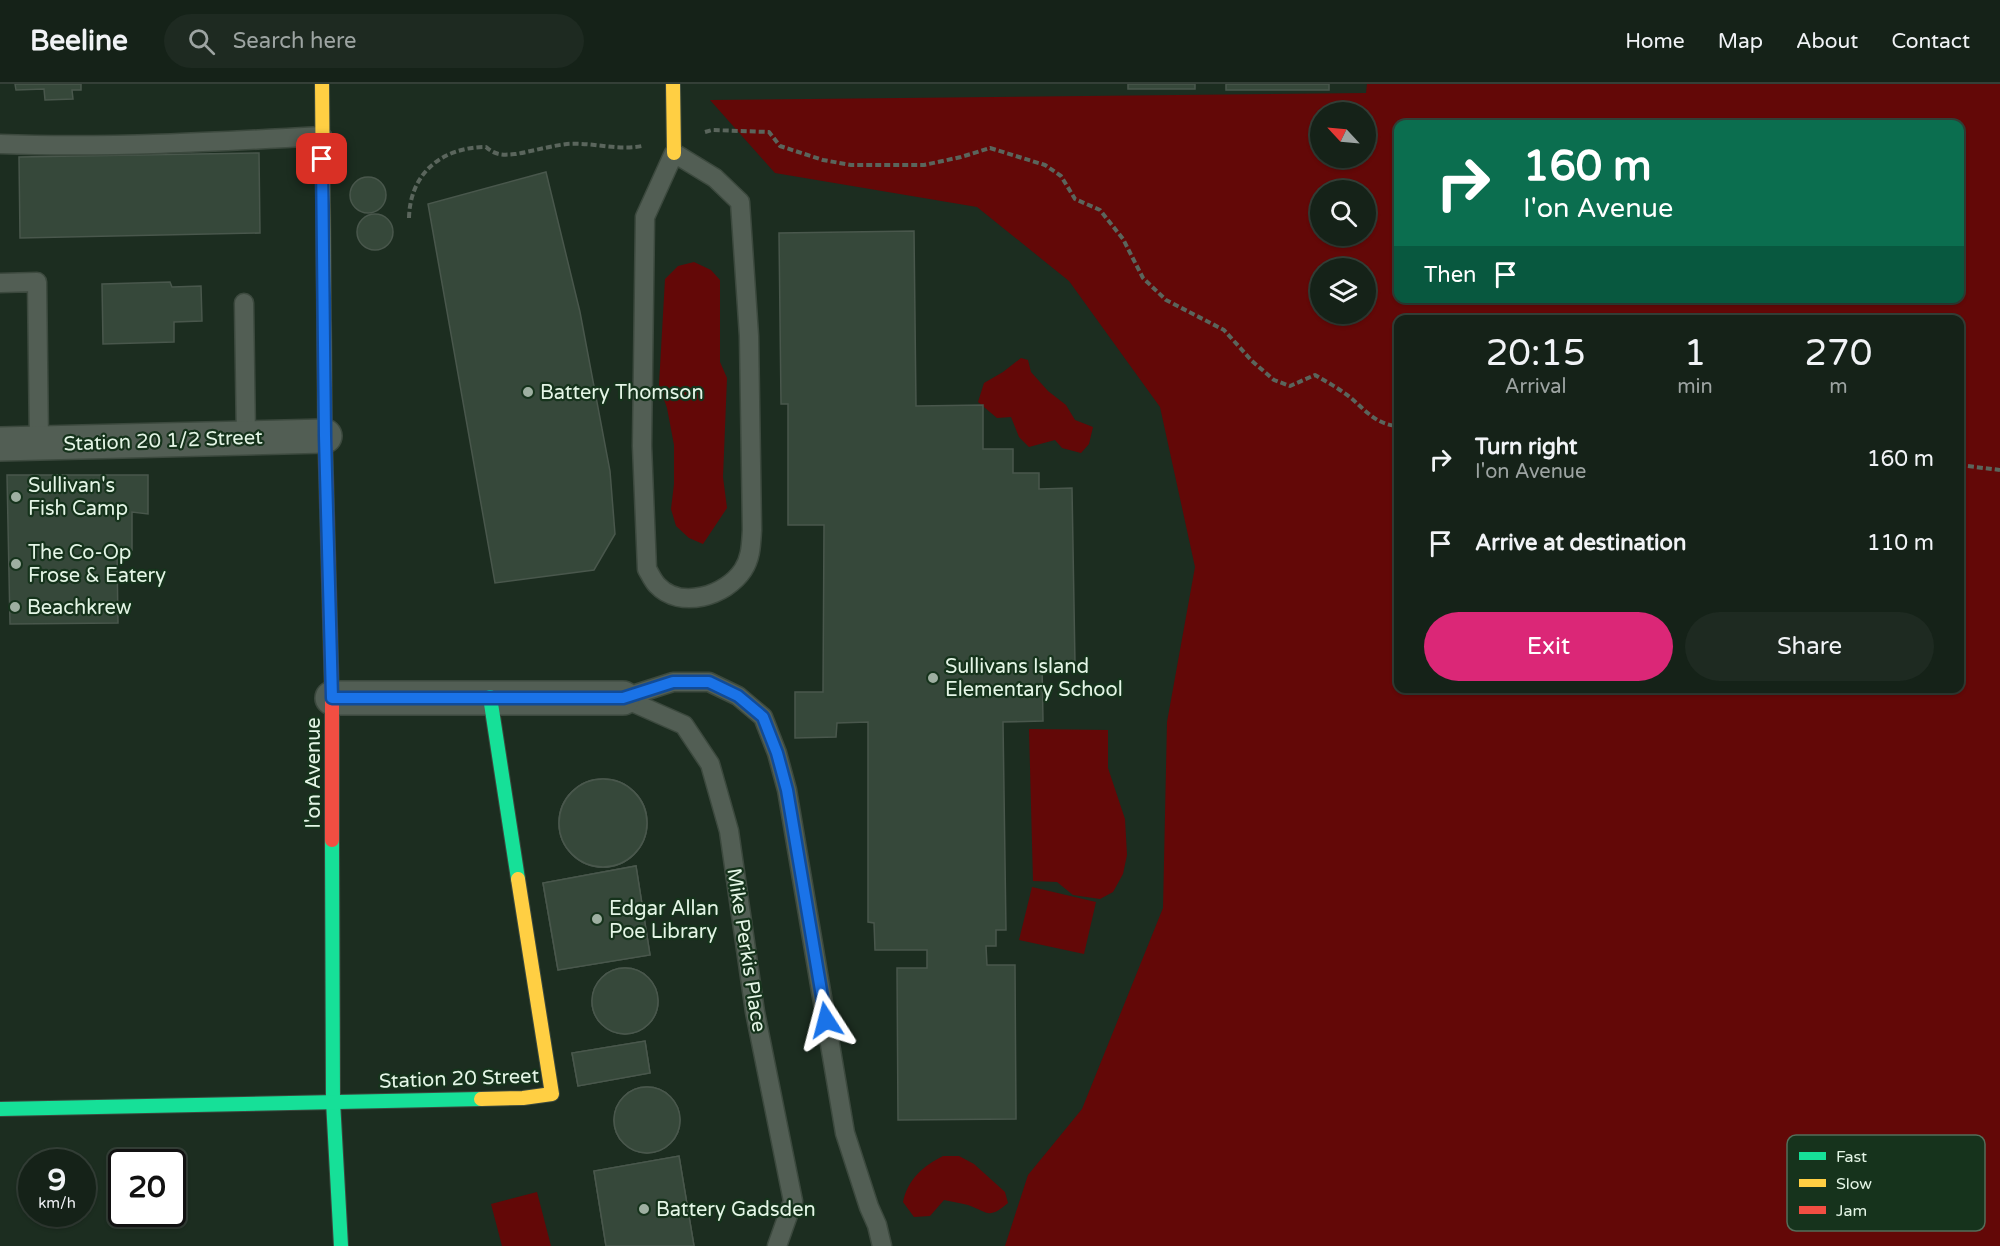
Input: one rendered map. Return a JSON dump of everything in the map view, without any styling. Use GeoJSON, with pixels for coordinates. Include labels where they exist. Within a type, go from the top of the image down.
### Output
{"type":"FeatureCollection","features":[{"type":"Feature","properties":{"kind":"street","name":"I'on Avenue"},"geometry":{"type":"LineString","coordinates":[[322,84],[325,436],[332,698],[333,1101],[341,1246]]}},
{"type":"Feature","properties":{"kind":"street"},"geometry":{"type":"LineString","coordinates":[[673,84],[674,153]]}},
{"type":"Feature","properties":{"kind":"street","name":"Station 20 1/2 Street"},"geometry":{"type":"LineString","coordinates":[[0,444],[325,436]]}},
{"type":"Feature","properties":{"kind":"street","name":"Mike Perkis Place"},"geometry":{"type":"LineString","coordinates":[[332,698],[623,698]]}},
{"type":"Feature","properties":{"kind":"street","name":"Station 20 Street"},"geometry":{"type":"LineString","coordinates":[[0,1109],[523,1098],[552,1095],[489,698]]}},
{"type":"Feature","properties":{"kind":"lane"},"geometry":{"type":"LineString","coordinates":[[0,144],[50,146],[185,143],[322,136]]}},
{"type":"Feature","properties":{"kind":"lane"},"geometry":{"type":"LineString","coordinates":[[674,153],[715,178],[740,202],[748,336],[751,552],[742,571],[727,587],[693,598],[677,597],[658,586],[647,569],[642,457],[645,217],[674,153]]}},
{"type":"Feature","properties":{"kind":"lane"},"geometry":{"type":"LineString","coordinates":[[0,283],[38,282],[39,443]]}},
{"type":"Feature","properties":{"kind":"lane"},"geometry":{"type":"LineString","coordinates":[[244,303],[246,438]]}},
{"type":"Feature","properties":{"kind":"lane","name":"Mike Perkis Place"},"geometry":{"type":"LineString","coordinates":[[623,698],[673,682],[709,682],[738,696],[763,717],[777,753],[787,790],[845,1133],[882,1246]]}},
{"type":"Feature","properties":{"kind":"lane","name":"Mike Perkis Place"},"geometry":{"type":"LineString","coordinates":[[623,698],[684,725],[710,764],[729,831],[755,1012],[793,1202],[777,1246]]}},
{"type":"Feature","properties":{"kind":"path"},"geometry":{"type":"LineString","coordinates":[[696,135],[712,130],[769,132],[780,146],[823,160],[851,165],[924,165],[990,148],[1045,165],[1061,176],[1075,199],[1100,210],[1123,239],[1143,278],[1152,287],[1177,307],[1209,320],[1224,330],[1252,361],[1274,380],[1290,386],[1315,375],[1350,397],[1370,417],[1386,425],[1394,426]]}},
{"type":"Feature","properties":{"kind":"path"},"geometry":{"type":"LineString","coordinates":[[409,218],[416,183],[424,171],[470,147],[486,147],[494,154],[508,155],[566,144],[599,144],[627,149],[644,145]]}},
{"type":"Feature","properties":{"kind":"path"},"geometry":{"type":"LineString","coordinates":[[1964,466],[2000,470]]}},
{"type":"Feature","properties":{"kind":"shaded area"},"geometry":{"type":"Polygon","coordinates":[[[1367,84],[2000,84],[2000,1246],[1005,1246],[1028,1175],[1082,1109],[1163,908],[1167,722],[1195,567],[1160,407],[1069,281],[977,207],[775,173],[710,100],[1366,93],[1367,84]]]}},
{"type":"Feature","properties":{"kind":"shaded area"},"geometry":{"type":"Polygon","coordinates":[[[694,262],[711,270],[720,280],[720,362],[727,378],[723,477],[727,508],[703,544],[689,538],[676,526],[671,509],[674,484],[674,445],[667,408],[659,385],[665,279],[678,266],[694,262]]]}},
{"type":"Feature","properties":{"kind":"shaded area"},"geometry":{"type":"Polygon","coordinates":[[[1021,358],[1028,360],[1031,372],[1048,391],[1066,405],[1075,420],[1093,427],[1089,444],[1081,453],[1062,448],[1055,440],[1029,447],[1019,437],[1011,417],[997,418],[978,402],[984,383],[1021,358]]]}},
{"type":"Feature","properties":{"kind":"shaded area"},"geometry":{"type":"Polygon","coordinates":[[[1029,729],[1108,730],[1108,768],[1125,819],[1127,855],[1123,874],[1113,892],[1100,899],[1073,895],[1057,882],[1033,881],[1029,729]]]}},
{"type":"Feature","properties":{"kind":"shaded area"},"geometry":{"type":"Polygon","coordinates":[[[1032,887],[1096,902],[1084,954],[1019,940],[1032,887]]]}},
{"type":"Feature","properties":{"kind":"shaded area"},"geometry":{"type":"Polygon","coordinates":[[[943,1156],[959,1156],[974,1164],[1005,1192],[1008,1203],[988,1213],[968,1205],[944,1200],[930,1216],[914,1217],[903,1202],[905,1194],[917,1174],[943,1156]]]}},
{"type":"Feature","properties":{"kind":"shaded area"},"geometry":{"type":"Polygon","coordinates":[[[537,1192],[551,1246],[502,1246],[491,1204],[537,1192]]]}},
{"type":"Feature","properties":{"kind":"building"},"geometry":{"type":"Polygon","coordinates":[[[15,84],[81,84],[81,90],[72,90],[73,99],[45,100],[44,89],[16,90],[15,84]]]}},
{"type":"Feature","properties":{"kind":"building"},"geometry":{"type":"Polygon","coordinates":[[[1128,84],[1195,84],[1195,89],[1128,89],[1128,84]]]}},
{"type":"Feature","properties":{"kind":"building"},"geometry":{"type":"Polygon","coordinates":[[[1226,84],[1329,84],[1329,90],[1226,90],[1226,84]]]}},
{"type":"Feature","properties":{"kind":"building"},"geometry":{"type":"Polygon","coordinates":[[[259,153],[260,233],[20,238],[19,157],[259,153]]]}},
{"type":"Feature","properties":{"kind":"building","name":"Battery Thomson"},"geometry":{"type":"Polygon","coordinates":[[[546,172],[580,312],[610,471],[615,534],[594,570],[495,583],[428,204],[546,172]]]}},
{"type":"Feature","properties":{"kind":"building"},"geometry":{"type":"Polygon","coordinates":[[[368,177],[381,182],[386,195],[381,208],[368,213],[355,208],[350,195],[355,182],[368,177]]]}},
{"type":"Feature","properties":{"kind":"building"},"geometry":{"type":"Polygon","coordinates":[[[375,214],[388,219],[393,232],[388,245],[375,250],[362,245],[357,232],[362,219],[375,214]]]}},
{"type":"Feature","properties":{"kind":"building","name":"Sullivans Island Elementary School"},"geometry":{"type":"Polygon","coordinates":[[[914,231],[916,406],[983,405],[983,449],[1013,449],[1013,473],[1039,473],[1039,489],[1072,488],[1075,664],[1042,664],[1043,721],[1003,722],[1006,930],[996,930],[996,946],[986,946],[987,965],[1015,965],[1016,1119],[898,1120],[897,968],[927,968],[927,950],[875,950],[874,923],[868,922],[868,722],[837,723],[836,737],[795,738],[795,692],[823,692],[824,525],[788,525],[788,404],[781,404],[779,233],[914,231]]]}},
{"type":"Feature","properties":{"kind":"building"},"geometry":{"type":"Polygon","coordinates":[[[170,282],[172,287],[201,286],[202,321],[174,322],[174,342],[103,344],[102,284],[170,282]]]}},
{"type":"Feature","properties":{"kind":"building"},"geometry":{"type":"Polygon","coordinates":[[[7,475],[148,475],[148,514],[132,512],[132,550],[117,551],[118,623],[10,624],[7,475]]]}},
{"type":"Feature","properties":{"kind":"building"},"geometry":{"type":"Polygon","coordinates":[[[603,779],[620,782],[634,792],[644,806],[647,823],[644,840],[634,854],[620,864],[603,867],[586,864],[572,854],[562,840],[559,823],[562,806],[572,792],[586,782],[603,779]]]}},
{"type":"Feature","properties":{"kind":"building"},"geometry":{"type":"Polygon","coordinates":[[[603,779],[620,782],[634,792],[644,806],[647,823],[644,840],[634,854],[620,864],[603,867],[586,864],[572,854],[562,840],[559,823],[562,806],[572,792],[586,782],[603,779]]]}},
{"type":"Feature","properties":{"kind":"building","name":"Edgar Allan Poe Library"},"geometry":{"type":"Polygon","coordinates":[[[636,866],[650,955],[558,970],[543,883],[636,866]]]}},
{"type":"Feature","properties":{"kind":"building","name":"Edgar Allan Poe Library"},"geometry":{"type":"Polygon","coordinates":[[[636,866],[650,955],[558,970],[543,883],[636,866]]]}},
{"type":"Feature","properties":{"kind":"building"},"geometry":{"type":"Polygon","coordinates":[[[625,968],[638,971],[648,978],[655,988],[658,1001],[655,1014],[648,1024],[638,1031],[625,1034],[612,1031],[602,1024],[595,1014],[592,1001],[595,988],[602,978],[612,971],[625,968]]]}},
{"type":"Feature","properties":{"kind":"building"},"geometry":{"type":"Polygon","coordinates":[[[625,968],[638,971],[648,978],[655,988],[658,1001],[655,1014],[648,1024],[638,1031],[625,1034],[612,1031],[602,1024],[595,1014],[592,1001],[595,988],[602,978],[612,971],[625,968]]]}},
{"type":"Feature","properties":{"kind":"building"},"geometry":{"type":"Polygon","coordinates":[[[645,1041],[650,1073],[578,1086],[572,1053],[645,1041]]]}},
{"type":"Feature","properties":{"kind":"building"},"geometry":{"type":"Polygon","coordinates":[[[645,1041],[650,1073],[578,1086],[572,1053],[645,1041]]]}},
{"type":"Feature","properties":{"kind":"building","name":"Battery Gadsden"},"geometry":{"type":"Polygon","coordinates":[[[647,1087],[660,1090],[670,1097],[677,1107],[680,1120],[677,1133],[670,1143],[660,1150],[647,1153],[634,1150],[624,1143],[617,1133],[614,1120],[617,1107],[624,1097],[634,1090],[647,1087]]]}},
{"type":"Feature","properties":{"kind":"building","name":"Battery Gadsden"},"geometry":{"type":"Polygon","coordinates":[[[647,1087],[660,1090],[670,1097],[677,1107],[680,1120],[677,1133],[670,1143],[660,1150],[647,1153],[634,1150],[624,1143],[617,1133],[614,1120],[617,1107],[624,1097],[634,1090],[647,1087]]]}},
{"type":"Feature","properties":{"kind":"building","name":"Battery Gadsden"},"geometry":{"type":"Polygon","coordinates":[[[679,1156],[694,1246],[606,1246],[594,1171],[679,1156]]]}},
{"type":"Feature","properties":{"kind":"building","name":"Battery Gadsden"},"geometry":{"type":"Polygon","coordinates":[[[679,1156],[694,1246],[606,1246],[594,1171],[679,1156]]]}},
{"type":"Feature","properties":{"kind":"traffic: fast"},"geometry":{"type":"LineString","coordinates":[[490,697],[518,879]]}},
{"type":"Feature","properties":{"kind":"traffic: fast"},"geometry":{"type":"LineString","coordinates":[[332,840],[333,1101],[341,1246]]}},
{"type":"Feature","properties":{"kind":"traffic: fast"},"geometry":{"type":"LineString","coordinates":[[0,1109],[481,1099]]}},
{"type":"Feature","properties":{"kind":"traffic: slow"},"geometry":{"type":"LineString","coordinates":[[322,84],[325,435]]}},
{"type":"Feature","properties":{"kind":"traffic: slow"},"geometry":{"type":"LineString","coordinates":[[673,84],[674,153]]}},
{"type":"Feature","properties":{"kind":"traffic: slow"},"geometry":{"type":"LineString","coordinates":[[481,1099],[523,1098],[552,1094],[518,879]]}},
{"type":"Feature","properties":{"kind":"traffic: jam"},"geometry":{"type":"LineString","coordinates":[[325,435],[332,698],[332,840]]}},
{"type":"Feature","properties":{"kind":"place","name":"Battery Thomson"},"geometry":{"type":"Point","coordinates":[528,392]}},
{"type":"Feature","properties":{"kind":"place","name":"Sullivan's Fish Camp"},"geometry":{"type":"Point","coordinates":[16,497]}},
{"type":"Feature","properties":{"kind":"place","name":"The Co-Op Frose & Eatery"},"geometry":{"type":"Point","coordinates":[16,564]}},
{"type":"Feature","properties":{"kind":"place","name":"Beachkrew"},"geometry":{"type":"Point","coordinates":[15,607]}},
{"type":"Feature","properties":{"kind":"place","name":"Sullivans Island Elementary School"},"geometry":{"type":"Point","coordinates":[933,678]}},
{"type":"Feature","properties":{"kind":"place","name":"Edgar Allan Poe Library"},"geometry":{"type":"Point","coordinates":[597,919]}},
{"type":"Feature","properties":{"kind":"place","name":"Battery Gadsden"},"geometry":{"type":"Point","coordinates":[644,1209]}},
{"type":"Feature","properties":{"kind":"route"},"geometry":{"type":"LineString","coordinates":[[322,159],[325,436],[332,698],[623,698],[673,682],[709,682],[738,696],[763,717],[777,753],[787,790],[826,1020]]}}]}
